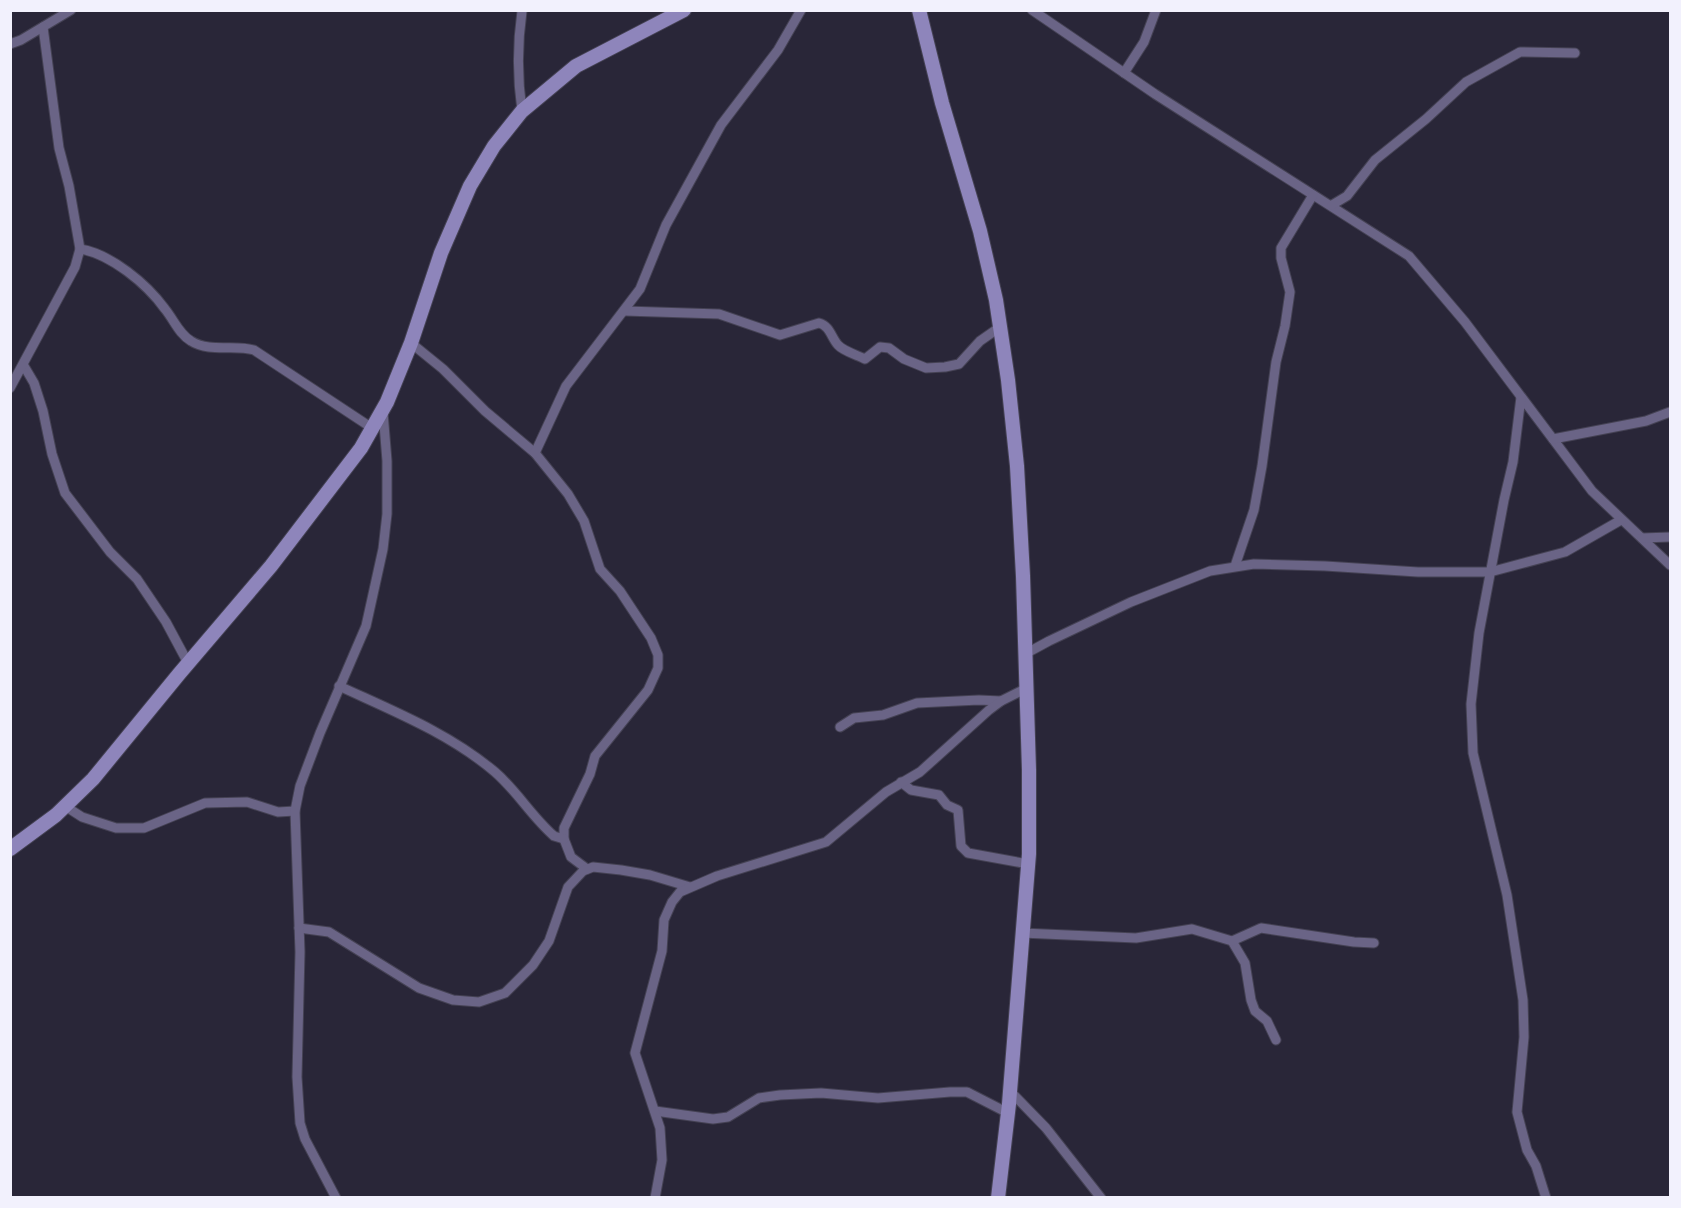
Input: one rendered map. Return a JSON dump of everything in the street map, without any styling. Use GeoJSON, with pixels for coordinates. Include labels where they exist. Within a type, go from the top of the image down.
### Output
{"type":"FeatureCollection","features":[{"type":"Feature","properties":{"kind":"street"},"geometry":{"type":"LineString","coordinates":[[10,44],[71,10]]}},
{"type":"Feature","properties":{"kind":"street"},"geometry":{"type":"LineString","coordinates":[[10,849],[65,806],[93,779],[188,663],[272,566],[343,473],[382,410],[411,343],[441,253],[470,186],[494,146],[522,111],[576,66],[684,10]]}},
{"type":"Feature","properties":{"kind":"street"},"geometry":{"type":"LineString","coordinates":[[535,453],[566,386],[626,311],[640,289],[666,225],[721,125],[778,51],[801,10]]}},
{"type":"Feature","properties":{"kind":"street"},"geometry":{"type":"LineString","coordinates":[[919,10],[942,103],[980,231],[996,300],[1017,466],[1027,688],[1028,864],[1010,1091],[998,1197]]}},
{"type":"Feature","properties":{"kind":"street"},"geometry":{"type":"LineString","coordinates":[[1032,10],[1124,73],[1409,256],[1465,322],[1592,491],[1671,565]]}},
{"type":"Feature","properties":{"kind":"street"},"geometry":{"type":"LineString","coordinates":[[1124,73],[1144,42],[1156,10]]}},
{"type":"Feature","properties":{"kind":"street"},"geometry":{"type":"LineString","coordinates":[[522,11],[517,44],[518,84],[522,111]]}},
{"type":"Feature","properties":{"kind":"street"},"geometry":{"type":"LineString","coordinates":[[10,388],[24,366],[75,267],[80,249],[69,186],[59,148],[44,27]]}},
{"type":"Feature","properties":{"kind":"street"},"geometry":{"type":"LineString","coordinates":[[1332,205],[1347,196],[1376,160],[1466,82],[1520,52],[1575,53]]}},
{"type":"Feature","properties":{"kind":"street"},"geometry":{"type":"LineString","coordinates":[[1235,566],[1254,510],[1263,466],[1276,362],[1290,292],[1281,258],[1281,248],[1313,195]]}},
{"type":"Feature","properties":{"kind":"street"},"geometry":{"type":"LineString","coordinates":[[80,249],[93,251],[134,276],[153,291],[181,332],[192,342],[210,347],[237,347],[254,350],[372,428]]}},
{"type":"Feature","properties":{"kind":"street"},"geometry":{"type":"LineString","coordinates":[[626,311],[719,314],[780,335],[819,323],[829,330],[839,348],[865,359],[880,347],[889,348],[904,359],[926,368],[959,364],[980,341],[1000,327]]}},
{"type":"Feature","properties":{"kind":"street"},"geometry":{"type":"LineString","coordinates":[[411,343],[535,453],[568,494],[584,521],[600,569],[620,591],[651,638],[658,656],[658,668],[648,690],[595,756],[590,774],[564,828],[564,839],[571,857],[574,879]]}},
{"type":"Feature","properties":{"kind":"street"},"geometry":{"type":"LineString","coordinates":[[24,366],[34,383],[43,411],[52,454],[65,493],[110,552],[137,579],[166,622],[188,663]]}},
{"type":"Feature","properties":{"kind":"street"},"geometry":{"type":"LineString","coordinates":[[1521,397],[1514,462],[1490,572],[1471,704],[1473,753],[1504,884],[1523,1000],[1524,1037],[1517,1112],[1527,1150],[1536,1166],[1543,1196]]}},
{"type":"Feature","properties":{"kind":"street"},"geometry":{"type":"LineString","coordinates":[[336,1197],[305,1139],[300,1123],[297,1077],[299,928],[295,811],[300,786],[339,686],[366,626],[387,514],[387,472],[382,410]]}},
{"type":"Feature","properties":{"kind":"street"},"geometry":{"type":"LineString","coordinates":[[1553,439],[1646,421],[1671,412]]}},
{"type":"Feature","properties":{"kind":"street"},"geometry":{"type":"LineString","coordinates":[[1025,654],[1131,602],[1209,571],[1235,566],[1315,565],[1418,572],[1490,572],[1565,552],[1621,520]]}},
{"type":"Feature","properties":{"kind":"street"},"geometry":{"type":"LineString","coordinates":[[1642,538],[1671,537]]}},
{"type":"Feature","properties":{"kind":"street"},"geometry":{"type":"LineString","coordinates":[[339,686],[415,720],[456,743],[495,772],[554,836],[564,839]]}},
{"type":"Feature","properties":{"kind":"street"},"geometry":{"type":"LineString","coordinates":[[655,1197],[662,1160],[660,1128],[635,1053],[662,951],[664,920],[672,902],[680,892],[717,876],[826,842],[901,782],[920,772],[1001,701],[1027,688]]}},
{"type":"Feature","properties":{"kind":"street"},"geometry":{"type":"LineString","coordinates":[[840,726],[854,718],[883,715],[917,704],[1001,701]]}},
{"type":"Feature","properties":{"kind":"street"},"geometry":{"type":"LineString","coordinates":[[901,782],[911,790],[939,795],[947,805],[958,810],[961,846],[968,853],[1028,864]]}},
{"type":"Feature","properties":{"kind":"street"},"geometry":{"type":"LineString","coordinates":[[65,806],[82,818],[116,828],[144,828],[205,803],[247,802],[278,812],[295,811]]}},
{"type":"Feature","properties":{"kind":"street"},"geometry":{"type":"LineString","coordinates":[[571,857],[587,869]]}},
{"type":"Feature","properties":{"kind":"street"},"geometry":{"type":"LineString","coordinates":[[299,928],[329,932],[420,988],[453,1000],[479,1002],[505,993],[533,965],[549,941],[568,887],[587,869],[593,867],[650,875],[690,887]]}},
{"type":"Feature","properties":{"kind":"street"},"geometry":{"type":"LineString","coordinates":[[1022,933],[1136,938],[1192,929],[1232,941],[1261,928],[1374,943]]}},
{"type":"Feature","properties":{"kind":"street"},"geometry":{"type":"LineString","coordinates":[[1232,941],[1245,963],[1255,1011],[1267,1021],[1276,1040]]}},
{"type":"Feature","properties":{"kind":"street"},"geometry":{"type":"LineString","coordinates":[[1010,1091],[1046,1128],[1101,1197]]}},
{"type":"Feature","properties":{"kind":"street"},"geometry":{"type":"LineString","coordinates":[[655,1111],[713,1119],[728,1117],[759,1098],[780,1095],[821,1093],[878,1098],[967,1092],[1008,1113]]}}]}
